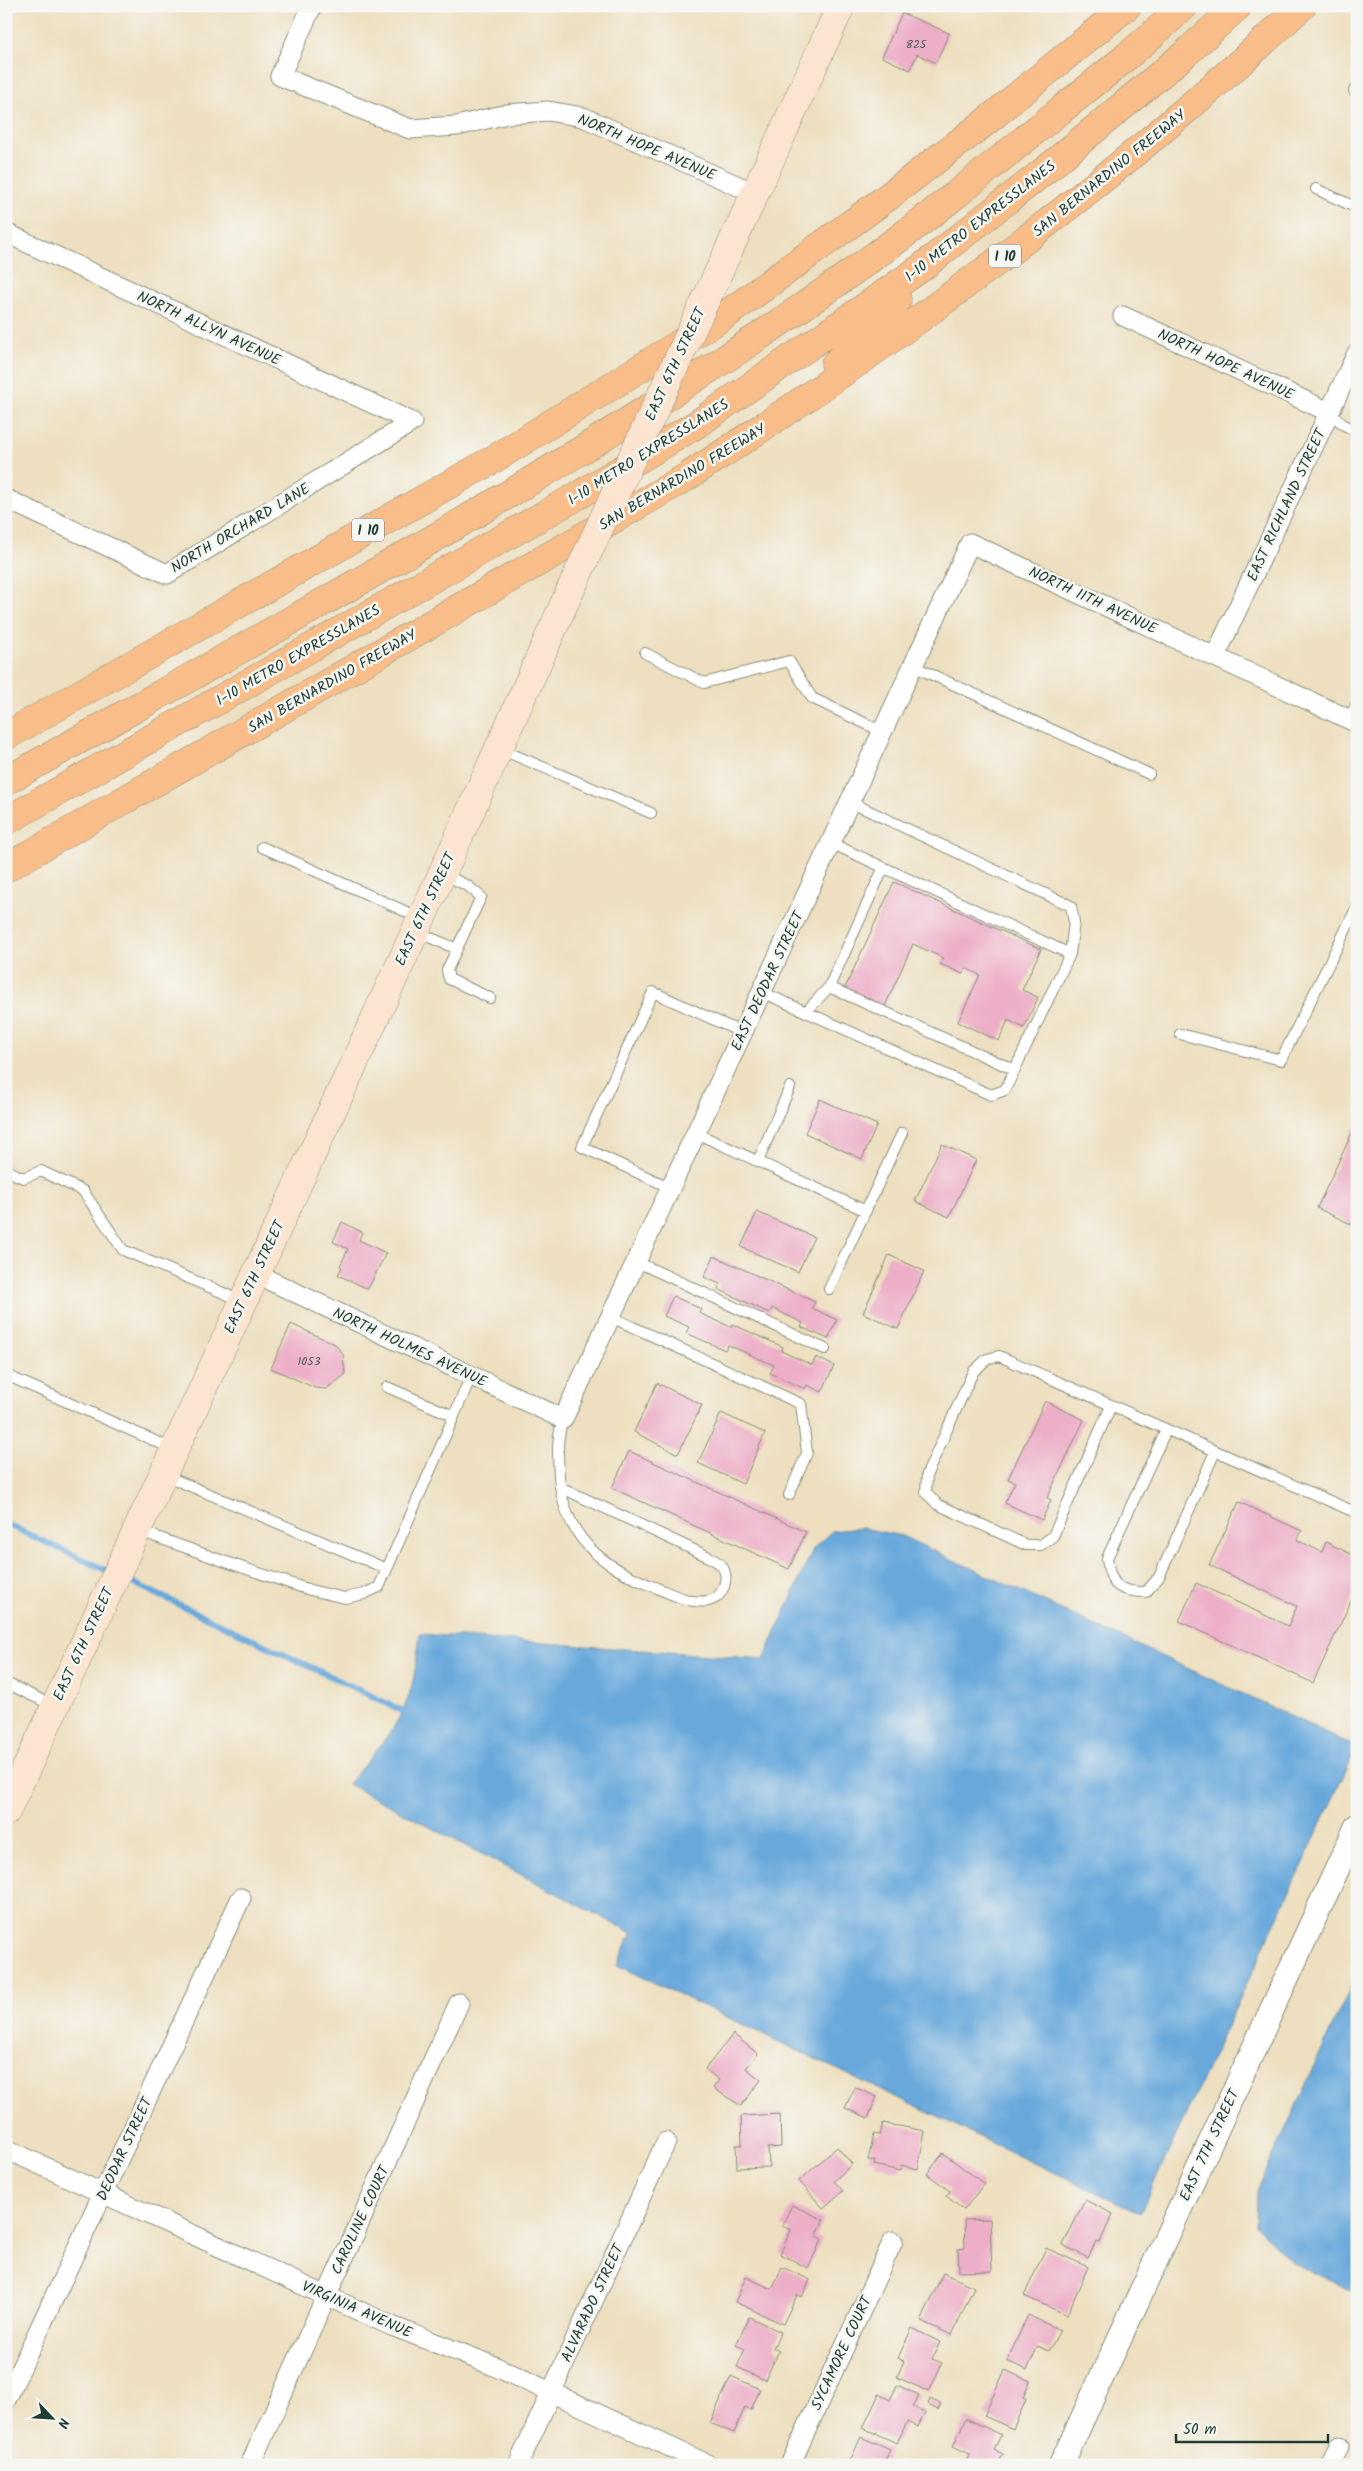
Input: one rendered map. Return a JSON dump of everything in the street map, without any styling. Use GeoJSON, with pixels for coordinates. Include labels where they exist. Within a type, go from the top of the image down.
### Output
{"type":"FeatureCollection","features":[{"type":"Feature","properties":{"kind":"highway","name":"I 10"},"geometry":{"type":"LineString","coordinates":[[8,735],[494,459],[724,316],[945,153],[1127,6]]}},
{"type":"Feature","properties":{"kind":"highway"},"geometry":{"type":"LineString","coordinates":[[6,781],[531,482],[735,352],[872,258],[966,186],[1150,38],[1184,6]]}},
{"type":"Feature","properties":{"kind":"highway","name":"I-10 METRO EXPRESSLANES"},"geometry":{"type":"LineString","coordinates":[[6,821],[579,496],[697,424],[948,247],[1170,67],[1238,6]]}},
{"type":"Feature","properties":{"kind":"highway","name":"SAN BERNARDINO FREEWAY"},"geometry":{"type":"LineString","coordinates":[[6,868],[685,478],[791,410],[936,308],[1091,189],[1228,75],[1302,6]]}},
{"type":"Feature","properties":{"kind":"highway"},"geometry":{"type":"LineString","coordinates":[[791,410],[948,247]]}},
{"type":"Feature","properties":{"kind":"main road","name":"EAST 6TH STREET"},"geometry":{"type":"LineString","coordinates":[[6,1812],[442,874],[497,748],[841,6]]}},
{"type":"Feature","properties":{"kind":"street","name":"NORTH HOPE AVENUE"},"geometry":{"type":"LineString","coordinates":[[312,6],[280,76],[410,129],[457,126],[507,114],[548,111],[583,117],[754,193]]}},
{"type":"Feature","properties":{"kind":"street","name":"NORTH ALLYN AVENUE"},"geometry":{"type":"LineString","coordinates":[[6,233],[412,422]]}},
{"type":"Feature","properties":{"kind":"street","name":"NORTH HOPE AVENUE"},"geometry":{"type":"LineString","coordinates":[[1123,316],[1329,412]]}},
{"type":"Feature","properties":{"kind":"street","name":"EAST RICHLAND STREET"},"geometry":{"type":"LineString","coordinates":[[1215,657],[1357,353]]}},
{"type":"Feature","properties":{"kind":"street","name":"NORTH ORCHARD LANE"},"geometry":{"type":"LineString","coordinates":[[6,499],[167,574],[412,422]]}},
{"type":"Feature","properties":{"kind":"street","name":"NORTH 11TH AVENUE"},"geometry":{"type":"LineString","coordinates":[[970,543],[1215,657],[1354,715]]}},
{"type":"Feature","properties":{"kind":"street","name":"EAST DEODAR STREET"},"geometry":{"type":"LineString","coordinates":[[564,1420],[970,543]]}},
{"type":"Feature","properties":{"kind":"street","name":"NORTH HOLMES AVENUE"},"geometry":{"type":"LineString","coordinates":[[256,1274],[564,1420]]}},
{"type":"Feature","properties":{"kind":"street","name":"EAST 7TH STREET"},"geometry":{"type":"LineString","coordinates":[[1061,2465],[1357,1826]]}},
{"type":"Feature","properties":{"kind":"street","name":"DEODAR STREET"},"geometry":{"type":"LineString","coordinates":[[6,2400],[240,1898]]}},
{"type":"Feature","properties":{"kind":"street","name":"CAROLINE COURT"},"geometry":{"type":"LineString","coordinates":[[250,2465],[459,2003]]}},
{"type":"Feature","properties":{"kind":"street","name":"ALVARADO STREET"},"geometry":{"type":"LineString","coordinates":[[518,2465],[666,2142]]}},
{"type":"Feature","properties":{"kind":"street","name":"VIRGINIA AVENUE"},"geometry":{"type":"LineString","coordinates":[[6,2149],[326,2296],[552,2392],[709,2465]]}},
{"type":"Feature","properties":{"kind":"street","name":"SYCAMORE COURT"},"geometry":{"type":"LineString","coordinates":[[790,2465],[893,2241]]}},
{"type":"Feature","properties":{"kind":"street"},"geometry":{"type":"LineString","coordinates":[[1331,2465],[1340,2446]]}},
{"type":"Feature","properties":{"kind":"lane"},"geometry":{"type":"LineString","coordinates":[[1357,88],[1354,91],[1357,92]]}},
{"type":"Feature","properties":{"kind":"lane"},"geometry":{"type":"LineString","coordinates":[[1316,189],[1357,208]]}},
{"type":"Feature","properties":{"kind":"lane"},"geometry":{"type":"LineString","coordinates":[[1329,412],[1344,425],[1357,431]]}},
{"type":"Feature","properties":{"kind":"lane"},"geometry":{"type":"LineString","coordinates":[[645,653],[704,683],[789,661],[812,698],[883,732]]}},
{"type":"Feature","properties":{"kind":"lane"},"geometry":{"type":"LineString","coordinates":[[913,666],[1149,774]]}},
{"type":"Feature","properties":{"kind":"lane"},"geometry":{"type":"LineString","coordinates":[[497,748],[651,813]]}},
{"type":"Feature","properties":{"kind":"lane"},"geometry":{"type":"LineString","coordinates":[[762,992],[991,1095],[1005,1090],[1070,954],[1074,922],[1070,906],[850,802]]}},
{"type":"Feature","properties":{"kind":"lane"},"geometry":{"type":"LineString","coordinates":[[831,843],[883,869],[1070,954]]}},
{"type":"Feature","properties":{"kind":"lane"},"geometry":{"type":"LineString","coordinates":[[262,847],[418,925],[457,949]]}},
{"type":"Feature","properties":{"kind":"lane"},"geometry":{"type":"LineString","coordinates":[[806,1012],[829,987],[883,869]]}},
{"type":"Feature","properties":{"kind":"lane"},"geometry":{"type":"LineString","coordinates":[[442,874],[468,886],[481,897],[448,970],[449,979],[490,998]]}},
{"type":"Feature","properties":{"kind":"lane"},"geometry":{"type":"LineString","coordinates":[[1180,1034],[1281,1060],[1357,907]]}},
{"type":"Feature","properties":{"kind":"lane"},"geometry":{"type":"LineString","coordinates":[[829,987],[1015,1070]]}},
{"type":"Feature","properties":{"kind":"lane"},"geometry":{"type":"LineString","coordinates":[[671,1188],[582,1147],[653,992],[743,1033]]}},
{"type":"Feature","properties":{"kind":"lane"},"geometry":{"type":"LineString","coordinates":[[758,1161],[790,1087]]}},
{"type":"Feature","properties":{"kind":"lane"},"geometry":{"type":"LineString","coordinates":[[696,1133],[866,1211]]}},
{"type":"Feature","properties":{"kind":"lane"},"geometry":{"type":"LineString","coordinates":[[830,1289],[902,1133]]}},
{"type":"Feature","properties":{"kind":"lane"},"geometry":{"type":"LineString","coordinates":[[6,1170],[23,1178],[41,1171],[83,1191],[123,1250],[243,1301]]}},
{"type":"Feature","properties":{"kind":"lane"},"geometry":{"type":"LineString","coordinates":[[637,1262],[825,1348]]}},
{"type":"Feature","properties":{"kind":"lane"},"geometry":{"type":"LineString","coordinates":[[611,1317],[801,1404],[807,1453],[788,1495]]}},
{"type":"Feature","properties":{"kind":"lane"},"geometry":{"type":"LineString","coordinates":[[1111,1406],[1053,1536],[1041,1545],[1026,1545],[937,1504],[926,1492],[927,1474],[974,1372],[987,1360],[999,1356],[1357,1513]]}},
{"type":"Feature","properties":{"kind":"lane"},"geometry":{"type":"LineString","coordinates":[[6,1375],[174,1449]]}},
{"type":"Feature","properties":{"kind":"lane"},"geometry":{"type":"LineString","coordinates":[[134,1536],[232,1564],[310,1590],[345,1598],[364,1594],[379,1587],[471,1376]]}},
{"type":"Feature","properties":{"kind":"lane"},"geometry":{"type":"LineString","coordinates":[[387,1388],[454,1416]]}},
{"type":"Feature","properties":{"kind":"lane"},"geometry":{"type":"LineString","coordinates":[[560,1487],[709,1557],[722,1566],[726,1578],[723,1591],[711,1601],[694,1602],[631,1578],[602,1560],[572,1526],[561,1495],[560,1487],[557,1442],[564,1420]]}},
{"type":"Feature","properties":{"kind":"lane"},"geometry":{"type":"LineString","coordinates":[[1166,1430],[1107,1558],[1109,1574],[1116,1585],[1128,1592],[1146,1592],[1159,1578],[1216,1452]]}},
{"type":"Feature","properties":{"kind":"lane"},"geometry":{"type":"LineString","coordinates":[[162,1474],[387,1569]]}},
{"type":"Feature","properties":{"kind":"lane"},"geometry":{"type":"LineString","coordinates":[[6,1683],[55,1706]]}},
{"type":"Feature","properties":{"kind":"water"},"geometry":{"type":"Polygon","coordinates":[[[862,1528],[902,1536],[1357,1747],[1140,2213],[617,1965],[632,1933],[348,1784],[384,1741],[405,1705],[414,1678],[420,1634],[764,1659],[813,1549],[832,1531],[862,1528]]]}},
{"type":"Feature","properties":{"kind":"water"},"geometry":{"type":"Polygon","coordinates":[[[1357,1973],[1357,2293],[1291,2262],[1256,2226],[1257,2191],[1357,1973]]]}},
{"type":"Feature","properties":{"kind":"building"},"geometry":{"type":"Polygon","coordinates":[[[902,13],[949,33],[936,63],[917,54],[910,70],[882,57],[902,13]]]}},
{"type":"Feature","properties":{"kind":"building"},"geometry":{"type":"Polygon","coordinates":[[[894,882],[1041,949],[1022,990],[1038,997],[1024,1028],[1008,1020],[999,1041],[958,1022],[980,975],[966,968],[963,974],[940,964],[943,958],[913,944],[884,1008],[844,990],[894,882]]]}},
{"type":"Feature","properties":{"kind":"building"},"geometry":{"type":"Polygon","coordinates":[[[820,1099],[877,1125],[862,1159],[805,1133],[820,1099]]]}},
{"type":"Feature","properties":{"kind":"building"},"geometry":{"type":"Polygon","coordinates":[[[1357,1122],[1357,1227],[1317,1208],[1357,1122]]]}},
{"type":"Feature","properties":{"kind":"building"},"geometry":{"type":"Polygon","coordinates":[[[942,1144],[976,1160],[949,1217],[915,1201],[942,1144]]]}},
{"type":"Feature","properties":{"kind":"building"},"geometry":{"type":"Polygon","coordinates":[[[757,1212],[814,1237],[798,1272],[741,1247],[757,1212]]]}},
{"type":"Feature","properties":{"kind":"building"},"geometry":{"type":"Polygon","coordinates":[[[342,1222],[362,1232],[359,1240],[386,1253],[368,1289],[338,1275],[348,1249],[333,1242],[342,1222]]]}},
{"type":"Feature","properties":{"kind":"building"},"geometry":{"type":"Polygon","coordinates":[[[889,1255],[924,1271],[898,1329],[863,1313],[889,1255]]]}},
{"type":"Feature","properties":{"kind":"building"},"geometry":{"type":"Polygon","coordinates":[[[714,1256],[815,1302],[812,1308],[837,1320],[828,1339],[801,1327],[803,1323],[772,1308],[769,1313],[718,1289],[720,1284],[704,1277],[714,1256]]]}},
{"type":"Feature","properties":{"kind":"building"},"geometry":{"type":"Polygon","coordinates":[[[673,1296],[701,1309],[699,1313],[731,1327],[732,1324],[783,1347],[781,1351],[812,1365],[816,1357],[834,1366],[822,1392],[807,1385],[805,1389],[770,1373],[774,1365],[728,1345],[725,1350],[686,1333],[689,1327],[664,1316],[673,1296]]]}},
{"type":"Feature","properties":{"kind":"building"},"geometry":{"type":"Polygon","coordinates":[[[291,1324],[335,1344],[343,1354],[345,1375],[326,1389],[315,1388],[271,1368],[291,1324]]]}},
{"type":"Feature","properties":{"kind":"building"},"geometry":{"type":"Polygon","coordinates":[[[657,1383],[702,1405],[678,1454],[634,1432],[657,1383]]]}},
{"type":"Feature","properties":{"kind":"building"},"geometry":{"type":"Polygon","coordinates":[[[1045,1401],[1084,1420],[1047,1498],[1051,1500],[1042,1520],[1005,1503],[1015,1482],[1008,1479],[1045,1401]]]}},
{"type":"Feature","properties":{"kind":"building"},"geometry":{"type":"Polygon","coordinates":[[[721,1413],[765,1433],[743,1484],[698,1463],[721,1413]]]}},
{"type":"Feature","properties":{"kind":"building"},"geometry":{"type":"Polygon","coordinates":[[[629,1451],[806,1532],[789,1569],[612,1488],[629,1451]]]}},
{"type":"Feature","properties":{"kind":"building"},"geometry":{"type":"Polygon","coordinates":[[[1239,1502],[1302,1531],[1297,1540],[1322,1552],[1326,1542],[1357,1557],[1357,1588],[1313,1683],[1179,1621],[1196,1583],[1288,1626],[1297,1606],[1209,1565],[1239,1502]]]}},
{"type":"Feature","properties":{"kind":"building"},"geometry":{"type":"Polygon","coordinates":[[[733,2034],[758,2054],[746,2068],[761,2080],[741,2106],[713,2088],[719,2080],[705,2069],[733,2034]]]}},
{"type":"Feature","properties":{"kind":"building"},"geometry":{"type":"Polygon","coordinates":[[[855,2087],[877,2097],[868,2118],[845,2108],[855,2087]]]}},
{"type":"Feature","properties":{"kind":"building"},"geometry":{"type":"Polygon","coordinates":[[[780,2114],[781,2147],[768,2148],[769,2167],[737,2168],[736,2145],[742,2145],[741,2116],[780,2114]]]}},
{"type":"Feature","properties":{"kind":"building"},"geometry":{"type":"Polygon","coordinates":[[[883,2123],[925,2131],[918,2169],[901,2165],[900,2171],[874,2165],[875,2161],[868,2160],[874,2134],[880,2135],[883,2123]]]}},
{"type":"Feature","properties":{"kind":"building"},"geometry":{"type":"Polygon","coordinates":[[[837,2147],[852,2164],[834,2181],[843,2191],[823,2208],[799,2181],[837,2147]]]}},
{"type":"Feature","properties":{"kind":"building"},"geometry":{"type":"Polygon","coordinates":[[[943,2153],[984,2184],[964,2210],[946,2196],[950,2191],[927,2174],[943,2153]]]}},
{"type":"Feature","properties":{"kind":"building"},"geometry":{"type":"Polygon","coordinates":[[[1085,2200],[1113,2214],[1100,2242],[1096,2241],[1088,2258],[1063,2245],[1085,2200]]]}},
{"type":"Feature","properties":{"kind":"building"},"geometry":{"type":"Polygon","coordinates":[[[792,2205],[824,2220],[816,2236],[822,2239],[808,2268],[780,2254],[791,2230],[782,2226],[792,2205]]]}},
{"type":"Feature","properties":{"kind":"building"},"geometry":{"type":"Polygon","coordinates":[[[990,2219],[992,2271],[959,2272],[958,2249],[965,2248],[964,2220],[990,2219]]]}},
{"type":"Feature","properties":{"kind":"building"},"geometry":{"type":"Polygon","coordinates":[[[1046,2248],[1088,2267],[1067,2315],[1024,2296],[1046,2248]]]}},
{"type":"Feature","properties":{"kind":"building"},"geometry":{"type":"Polygon","coordinates":[[[782,2267],[810,2280],[802,2297],[797,2295],[783,2324],[735,2302],[746,2277],[772,2289],[782,2267]]]}},
{"type":"Feature","properties":{"kind":"building"},"geometry":{"type":"Polygon","coordinates":[[[943,2273],[974,2287],[952,2335],[921,2321],[943,2273]]]}},
{"type":"Feature","properties":{"kind":"building"},"geometry":{"type":"Polygon","coordinates":[[[1028,2315],[1060,2330],[1049,2351],[1038,2346],[1027,2370],[1007,2361],[1028,2315]]]}},
{"type":"Feature","properties":{"kind":"building"},"geometry":{"type":"Polygon","coordinates":[[[749,2317],[781,2332],[773,2348],[779,2351],[765,2380],[737,2367],[745,2349],[736,2345],[749,2317]]]}},
{"type":"Feature","properties":{"kind":"building"},"geometry":{"type":"Polygon","coordinates":[[[912,2328],[940,2342],[932,2359],[942,2363],[929,2392],[897,2377],[904,2361],[898,2358],[912,2328]]]}},
{"type":"Feature","properties":{"kind":"building"},"geometry":{"type":"Polygon","coordinates":[[[1005,2370],[1030,2381],[1023,2398],[1026,2400],[1013,2429],[984,2416],[1005,2370]]]}},
{"type":"Feature","properties":{"kind":"building"},"geometry":{"type":"Polygon","coordinates":[[[731,2376],[760,2389],[751,2410],[745,2407],[734,2433],[710,2423],[731,2376]]]}},
{"type":"Feature","properties":{"kind":"building"},"geometry":{"type":"Polygon","coordinates":[[[897,2385],[919,2395],[913,2407],[925,2412],[918,2427],[907,2422],[897,2443],[863,2428],[879,2394],[890,2400],[897,2385]]]}},
{"type":"Feature","properties":{"kind":"building"},"geometry":{"type":"Polygon","coordinates":[[[930,2399],[941,2404],[938,2410],[928,2405],[930,2399]]]}},
{"type":"Feature","properties":{"kind":"building"},"geometry":{"type":"Polygon","coordinates":[[[966,2418],[1001,2435],[994,2450],[1003,2454],[997,2465],[964,2465],[970,2454],[953,2446],[966,2418]]]}},
{"type":"Feature","properties":{"kind":"building"},"geometry":{"type":"Polygon","coordinates":[[[861,2437],[890,2450],[883,2465],[848,2465],[861,2437]]]}},
{"type":"Feature","properties":{"kind":"waterway"},"geometry":{"type":"LineString","coordinates":[[6,1524],[110,1572]]}},
{"type":"Feature","properties":{"kind":"waterway"},"geometry":{"type":"LineString","coordinates":[[121,1577],[403,1711]]}}]}
